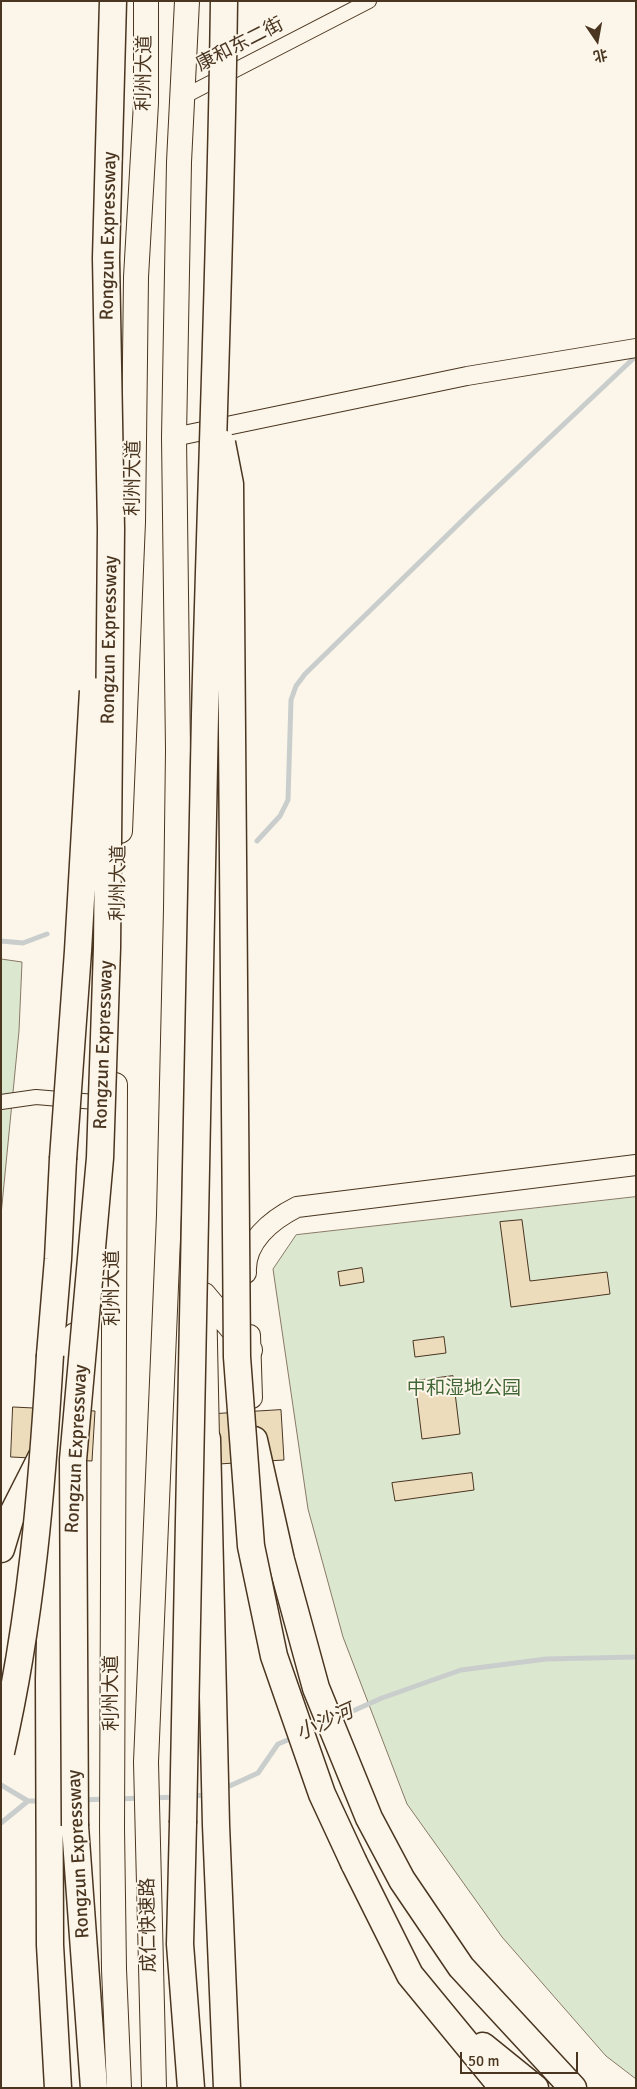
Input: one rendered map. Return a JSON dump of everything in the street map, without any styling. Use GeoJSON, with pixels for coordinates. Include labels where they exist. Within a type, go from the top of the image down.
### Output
{"type":"FeatureCollection","features":[{"type":"Feature","properties":{"kind":"highway","name":"Rongzun Expressway"},"geometry":{"type":"LineString","coordinates":[[94,2088],[75,1826],[73,1460],[100,1158],[107,948],[111,529],[106,258],[113,1]]}},
{"type":"Feature","properties":{"kind":"highway","name":"利州大道"},"geometry":{"type":"LineString","coordinates":[[112,1765],[114,1150],[118,878],[133,522],[136,277],[146,103],[146,1]]}},
{"type":"Feature","properties":{"kind":"highway","name":"利州大道"},"geometry":{"type":"LineString","coordinates":[[146,1762],[168,1216],[178,750],[174,437],[182,97],[187,1]]}},
{"type":"Feature","properties":{"kind":"highway"},"geometry":{"type":"LineString","coordinates":[[191,2088],[180,1944],[191,1302],[213,399],[222,179],[224,1]]}},
{"type":"Feature","properties":{"kind":"highway"},"geometry":{"type":"LineString","coordinates":[[213,399],[230,484],[237,1357],[251,1546],[274,1656],[322,1794],[354,1863],[410,1975],[503,2088]]}},
{"type":"Feature","properties":{"kind":"highway"},"geometry":{"type":"LineString","coordinates":[[1,1752],[29,1609],[44,1468],[78,952],[95,653],[111,529]]}},
{"type":"Feature","properties":{"kind":"highway"},"geometry":{"type":"LineString","coordinates":[[58,2088],[50,1945],[50,1766],[55,1428],[114,1150]]}},
{"type":"Feature","properties":{"kind":"highway"},"geometry":{"type":"LineString","coordinates":[[168,1216],[204,1295],[250,1350]]}},
{"type":"Feature","properties":{"kind":"highway"},"geometry":{"type":"LineString","coordinates":[[204,1295],[216,1825],[227,2088]]}},
{"type":"Feature","properties":{"kind":"highway"},"geometry":{"type":"LineString","coordinates":[[1,1549],[10,1519],[55,1428]]}},
{"type":"Feature","properties":{"kind":"highway"},"geometry":{"type":"LineString","coordinates":[[254,1440],[281,1560],[316,1688],[337,1744],[369,1818],[402,1880],[461,1967],[573,2088]]}},
{"type":"Feature","properties":{"kind":"highway","name":"成仁快速路"},"geometry":{"type":"LineString","coordinates":[[146,1762],[154,2088]]}},
{"type":"Feature","properties":{"kind":"highway","name":"成仁快速路"},"geometry":{"type":"LineString","coordinates":[[112,1765],[114,1969],[119,2088]]}},
{"type":"Feature","properties":{"kind":"highway"},"geometry":{"type":"LineString","coordinates":[[438,2010],[535,2088]]}},
{"type":"Feature","properties":{"kind":"main road"},"geometry":{"type":"LineString","coordinates":[[254,1440],[245,1264],[249,1248],[277,1217],[297,1207],[636,1165]]}},
{"type":"Feature","properties":{"kind":"street","name":"康和东二街"},"geometry":{"type":"LineString","coordinates":[[182,97],[369,1]]}},
{"type":"Feature","properties":{"kind":"street"},"geometry":{"type":"LineString","coordinates":[[174,437],[467,376],[601,356],[636,348]]}},
{"type":"Feature","properties":{"kind":"street"},"geometry":{"type":"LineString","coordinates":[[1,1102],[36,1097],[115,1103]]}},
{"type":"Feature","properties":{"kind":"green space"},"geometry":{"type":"Polygon","coordinates":[[[1,959],[22,962],[19,1031],[1,1215],[1,959]]]}},
{"type":"Feature","properties":{"kind":"green space","name":"中和湿地公园"},"geometry":{"type":"Polygon","coordinates":[[[636,1197],[636,2079],[606,2056],[502,1937],[407,1804],[343,1637],[308,1509],[273,1269],[296,1235],[636,1197]]]}},
{"type":"Feature","properties":{"kind":"building"},"geometry":{"type":"Polygon","coordinates":[[[522,1220],[530,1281],[607,1272],[610,1294],[511,1307],[500,1222],[522,1220]]]}},
{"type":"Feature","properties":{"kind":"building"},"geometry":{"type":"Polygon","coordinates":[[[362,1268],[364,1282],[340,1286],[338,1272],[362,1268]]]}},
{"type":"Feature","properties":{"kind":"building"},"geometry":{"type":"Polygon","coordinates":[[[444,1337],[446,1353],[415,1357],[413,1341],[444,1337]]]}},
{"type":"Feature","properties":{"kind":"building"},"geometry":{"type":"Polygon","coordinates":[[[453,1376],[460,1434],[422,1439],[415,1381],[453,1376]]]}},
{"type":"Feature","properties":{"kind":"building"},"geometry":{"type":"Polygon","coordinates":[[[13,1407],[95,1411],[92,1461],[11,1457],[13,1407]]]}},
{"type":"Feature","properties":{"kind":"building"},"geometry":{"type":"Polygon","coordinates":[[[281,1410],[284,1460],[202,1465],[199,1415],[281,1410]]]}},
{"type":"Feature","properties":{"kind":"building"},"geometry":{"type":"Polygon","coordinates":[[[472,1473],[474,1490],[395,1501],[392,1483],[472,1473]]]}},
{"type":"Feature","properties":{"kind":"waterway"},"geometry":{"type":"LineString","coordinates":[[257,841],[280,816],[288,800],[291,700],[296,686],[305,674],[473,510],[636,356]]}},
{"type":"Feature","properties":{"kind":"waterway"},"geometry":{"type":"LineString","coordinates":[[1,941],[23,943],[47,934]]}},
{"type":"Feature","properties":{"kind":"waterway","name":"小沙河"},"geometry":{"type":"LineString","coordinates":[[337,1718],[382,1698],[461,1670],[546,1659],[636,1657]]}},
{"type":"Feature","properties":{"kind":"waterway","name":"小沙河"},"geometry":{"type":"LineString","coordinates":[[223,1789],[258,1773],[278,1744],[295,1737]]}},
{"type":"Feature","properties":{"kind":"waterway","name":"小沙河"},"geometry":{"type":"LineString","coordinates":[[1,1785],[28,1801],[41,1801]]}},
{"type":"Feature","properties":{"kind":"waterway","name":"小沙河"},"geometry":{"type":"LineString","coordinates":[[190,1796],[208,1795]]}},
{"type":"Feature","properties":{"kind":"waterway","name":"小沙河"},"geometry":{"type":"LineString","coordinates":[[152,1798],[176,1797]]}},
{"type":"Feature","properties":{"kind":"waterway","name":"小沙河"},"geometry":{"type":"LineString","coordinates":[[117,1799],[141,1798]]}},
{"type":"Feature","properties":{"kind":"waterway","name":"小沙河"},"geometry":{"type":"LineString","coordinates":[[82,1800],[106,1799]]}},
{"type":"Feature","properties":{"kind":"waterway","name":"小沙河"},"geometry":{"type":"LineString","coordinates":[[1,1823],[28,1801]]}}]}
